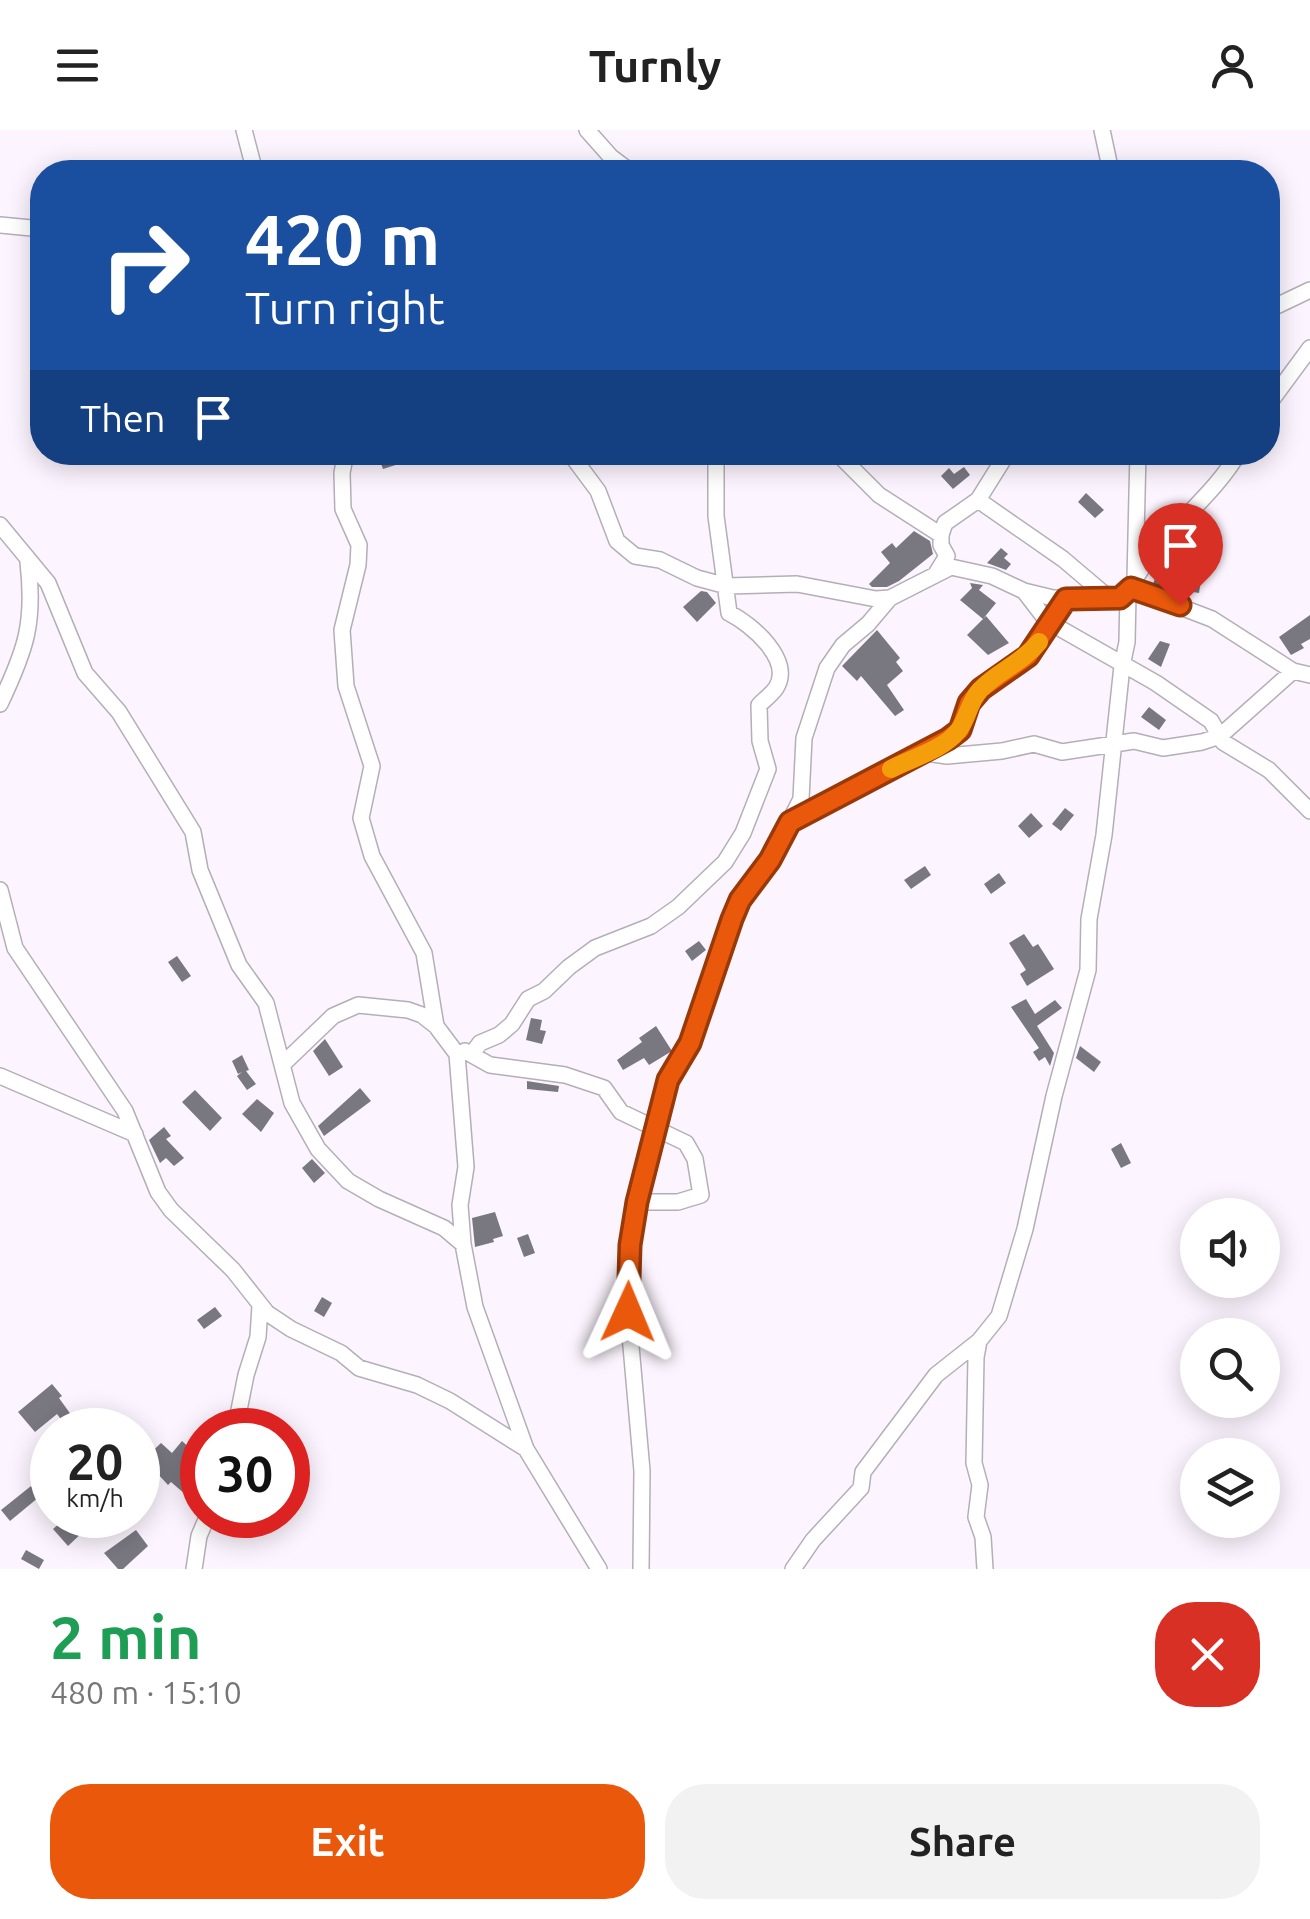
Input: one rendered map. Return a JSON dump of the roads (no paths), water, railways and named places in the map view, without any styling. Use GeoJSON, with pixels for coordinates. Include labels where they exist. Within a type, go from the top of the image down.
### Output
{"type":"FeatureCollection","features":[{"type":"Feature","properties":{"kind":"street"},"geometry":{"type":"LineString","coordinates":[[244,130],[252,160]]}},
{"type":"Feature","properties":{"kind":"street"},"geometry":{"type":"LineString","coordinates":[[587,130],[615,160]]}},
{"type":"Feature","properties":{"kind":"street"},"geometry":{"type":"LineString","coordinates":[[1102,130],[1108,160]]}},
{"type":"Feature","properties":{"kind":"street"},"geometry":{"type":"LineString","coordinates":[[0,225],[30,228]]}},
{"type":"Feature","properties":{"kind":"street"},"geometry":{"type":"LineString","coordinates":[[1280,304],[1310,290]]}},
{"type":"Feature","properties":{"kind":"street"},"geometry":{"type":"LineString","coordinates":[[1280,388],[1310,348]]}},
{"type":"Feature","properties":{"kind":"street"},"geometry":{"type":"LineString","coordinates":[[344,465],[343,509],[359,545],[342,630],[346,686],[372,766],[360,818],[372,856],[424,952],[436,1026]]}},
{"type":"Feature","properties":{"kind":"street"},"geometry":{"type":"LineString","coordinates":[[579,465],[598,491],[618,541],[635,556],[660,560],[697,578],[727,586],[797,584],[876,599],[890,598]]}},
{"type":"Feature","properties":{"kind":"street"},"geometry":{"type":"LineString","coordinates":[[465,1054],[499,1035],[512,1024],[528,998],[544,991],[595,948],[651,926],[678,907],[714,874],[743,833],[768,769],[760,741],[759,706],[778,687],[781,673],[762,634],[730,613],[716,516],[716,465]]}},
{"type":"Feature","properties":{"kind":"street"},"geometry":{"type":"LineString","coordinates":[[849,465],[880,495],[941,534]]}},
{"type":"Feature","properties":{"kind":"street"},"geometry":{"type":"LineString","coordinates":[[938,572],[947,556],[941,545],[946,523],[978,500],[1000,465]]}},
{"type":"Feature","properties":{"kind":"street"},"geometry":{"type":"LineString","coordinates":[[793,1569],[812,1540],[861,1488],[864,1472],[914,1403],[936,1376],[979,1342],[999,1316],[1025,1230],[1054,1096],[1088,970],[1089,919],[1098,880],[1128,642],[1137,465]]}},
{"type":"Feature","properties":{"kind":"street"},"geometry":{"type":"LineString","coordinates":[[641,1569],[642,1471],[628,1312],[630,1245],[637,1202],[668,1080],[690,1043],[732,919],[740,900],[770,860],[801,799],[804,738],[827,668],[842,645],[868,624],[890,598],[952,567],[965,568],[1024,591],[1066,599],[1109,598],[1132,587],[1146,560],[1193,512],[1229,465]]}},
{"type":"Feature","properties":{"kind":"street"},"geometry":{"type":"LineString","coordinates":[[978,500],[1063,558],[1109,598]]}},
{"type":"Feature","properties":{"kind":"street"},"geometry":{"type":"LineString","coordinates":[[0,526],[48,583],[85,673],[119,712],[193,832],[200,870],[238,964],[266,1002],[292,1103],[318,1149],[348,1180],[379,1199],[444,1228],[463,1244]]}},
{"type":"Feature","properties":{"kind":"street"},"geometry":{"type":"LineString","coordinates":[[0,704],[32,623],[28,562]]}},
{"type":"Feature","properties":{"kind":"street"},"geometry":{"type":"LineString","coordinates":[[1132,587],[1212,619],[1293,672],[1310,675]]}},
{"type":"Feature","properties":{"kind":"street"},"geometry":{"type":"LineString","coordinates":[[1024,591],[1051,623],[1156,683],[1210,722],[1232,750],[1269,770],[1310,811]]}},
{"type":"Feature","properties":{"kind":"street"},"geometry":{"type":"LineString","coordinates":[[790,822],[926,753],[960,730],[969,703],[981,689],[1028,656],[1066,599]]}},
{"type":"Feature","properties":{"kind":"street"},"geometry":{"type":"LineString","coordinates":[[926,753],[948,756],[1002,752],[1034,744],[1062,752],[1134,742],[1163,748],[1202,742],[1220,736],[1293,672]]}},
{"type":"Feature","properties":{"kind":"street"},"geometry":{"type":"LineString","coordinates":[[0,890],[10,934],[23,964],[125,1111],[158,1192],[170,1210],[233,1270],[260,1306],[291,1329],[321,1341],[359,1368],[450,1400],[526,1448]]}},
{"type":"Feature","properties":{"kind":"street"},"geometry":{"type":"LineString","coordinates":[[283,1064],[333,1016],[358,1005],[422,1015],[465,1054],[490,1065],[587,1080],[604,1088],[621,1112],[676,1136],[692,1149],[701,1194],[678,1202],[637,1202]]}},
{"type":"Feature","properties":{"kind":"street"},"geometry":{"type":"LineString","coordinates":[[465,1054],[466,1168],[460,1204],[475,1307],[526,1448],[599,1569]]}},
{"type":"Feature","properties":{"kind":"street"},"geometry":{"type":"LineString","coordinates":[[0,1076],[134,1134]]}},
{"type":"Feature","properties":{"kind":"street"},"geometry":{"type":"LineString","coordinates":[[239,1408],[258,1337],[260,1306]]}},
{"type":"Feature","properties":{"kind":"street"},"geometry":{"type":"LineString","coordinates":[[979,1342],[974,1463],[980,1484],[976,1517],[983,1537],[985,1569]]}},
{"type":"Feature","properties":{"kind":"street"},"geometry":{"type":"LineString","coordinates":[[194,1569],[199,1538]]}}]}
